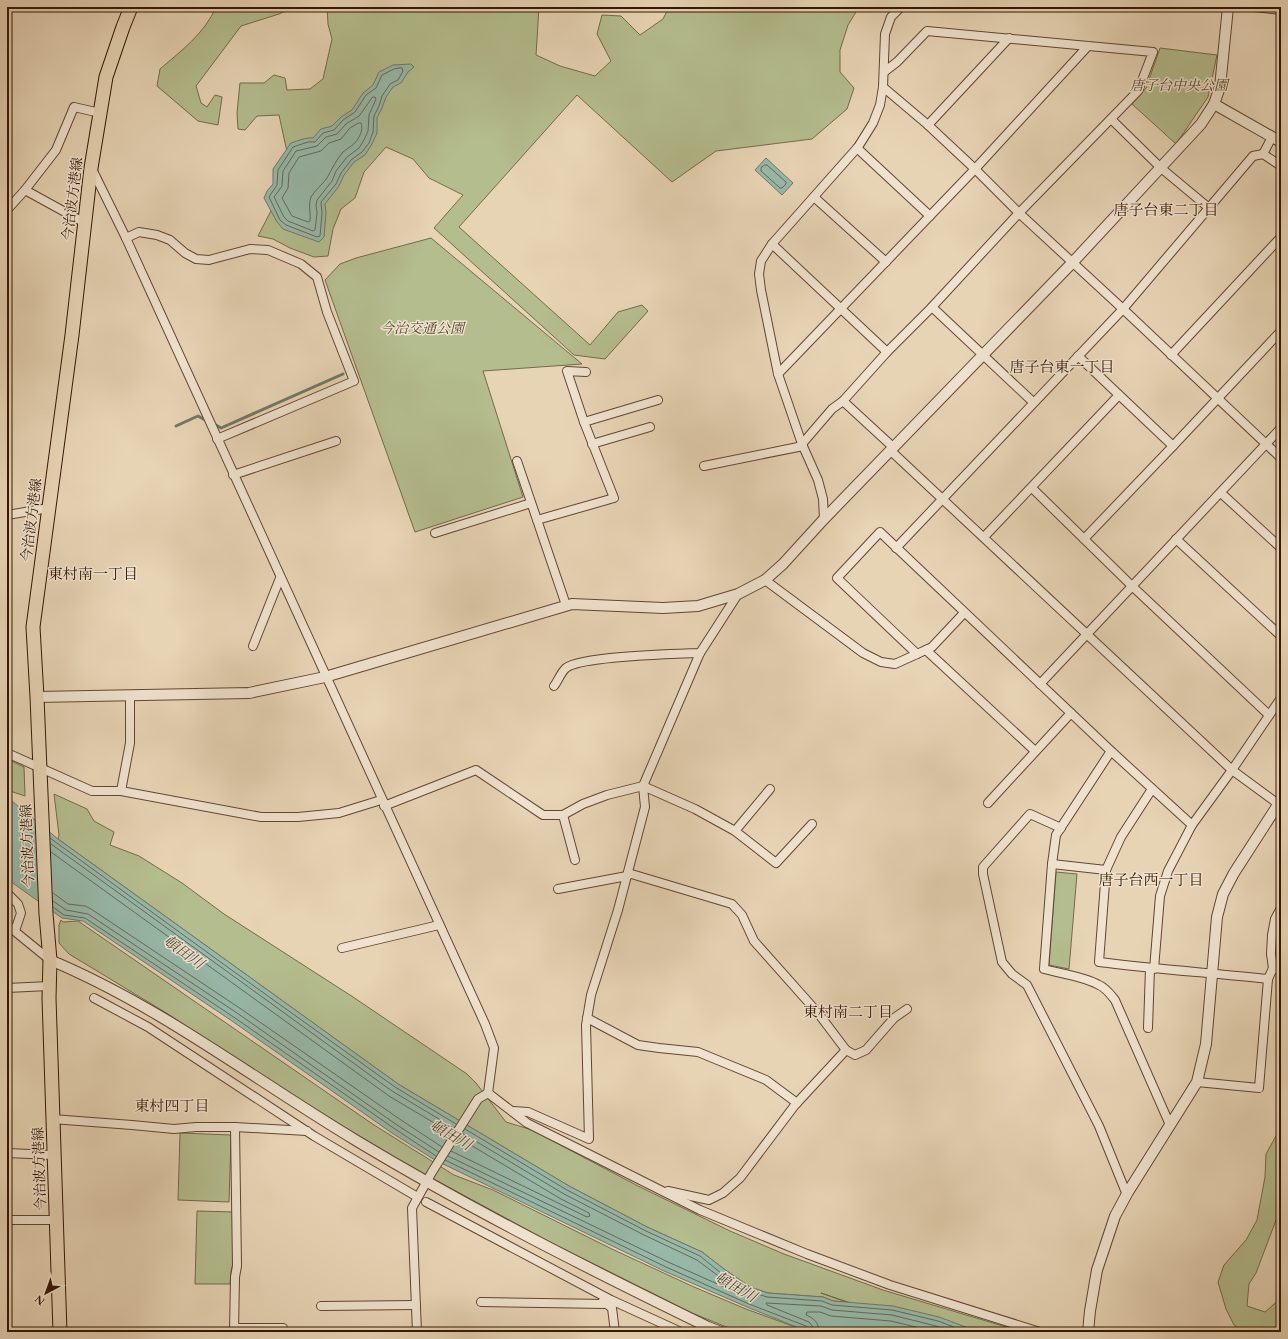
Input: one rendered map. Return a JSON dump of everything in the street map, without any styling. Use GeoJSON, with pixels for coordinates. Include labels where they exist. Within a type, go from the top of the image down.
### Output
{"type":"FeatureCollection","features":[{"type":"Feature","properties":{"kind":"main road","name":"今治波方港線"},"geometry":{"type":"LineString","coordinates":[[60,1332],[57,1220],[52,1119],[49,986],[50,960],[46,914],[38,697],[33,627],[91,168],[106,77],[131,7]]}},
{"type":"Feature","properties":{"kind":"street"},"geometry":{"type":"LineString","coordinates":[[824,519],[823,499],[818,480],[802,445],[778,374],[759,274],[761,261],[772,244],[857,148],[873,123],[880,105],[883,87],[885,34],[891,17],[901,7]]}},
{"type":"Feature","properties":{"kind":"street"},"geometry":{"type":"LineString","coordinates":[[38,697],[248,693],[326,677],[566,605],[663,608],[698,606],[738,594],[765,580],[783,564],[824,519],[1073,262],[1201,124],[1214,104],[1220,87],[1228,7]]}},
{"type":"Feature","properties":{"kind":"street"},"geometry":{"type":"LineString","coordinates":[[1254,7],[1281,10]]}},
{"type":"Feature","properties":{"kind":"street"},"geometry":{"type":"LineString","coordinates":[[704,466],[802,445],[832,409],[843,401],[887,352],[932,308],[1019,213],[1138,91],[1153,52],[927,31],[884,72]]}},
{"type":"Feature","properties":{"kind":"street"},"geometry":{"type":"LineString","coordinates":[[928,125],[1009,38]]}},
{"type":"Feature","properties":{"kind":"street"},"geometry":{"type":"LineString","coordinates":[[778,374],[975,169],[1088,46]]}},
{"type":"Feature","properties":{"kind":"street"},"geometry":{"type":"LineString","coordinates":[[883,87],[928,125],[1019,213],[1123,308],[1217,399],[1281,458]]}},
{"type":"Feature","properties":{"kind":"street"},"geometry":{"type":"LineString","coordinates":[[896,548],[944,499],[1033,402],[1123,308],[1253,156],[1263,154],[1277,140],[1214,104]]}},
{"type":"Feature","properties":{"kind":"street"},"geometry":{"type":"LineString","coordinates":[[7,210],[25,190],[56,150],[74,107],[100,113]]}},
{"type":"Feature","properties":{"kind":"street"},"geometry":{"type":"LineString","coordinates":[[1111,119],[1161,168],[1209,208]]}},
{"type":"Feature","properties":{"kind":"street"},"geometry":{"type":"LineString","coordinates":[[857,148],[930,216]]}},
{"type":"Feature","properties":{"kind":"street"},"geometry":{"type":"LineString","coordinates":[[1263,154],[1281,166]]}},
{"type":"Feature","properties":{"kind":"street"},"geometry":{"type":"LineString","coordinates":[[91,168],[126,238],[485,1024],[494,1048],[488,1093]]}},
{"type":"Feature","properties":{"kind":"street"},"geometry":{"type":"LineString","coordinates":[[25,190],[85,222]]}},
{"type":"Feature","properties":{"kind":"street"},"geometry":{"type":"LineString","coordinates":[[814,197],[886,262]]}},
{"type":"Feature","properties":{"kind":"street"},"geometry":{"type":"LineString","coordinates":[[126,238],[140,232],[157,235],[170,240],[196,259],[209,260],[250,249],[268,250],[301,264],[317,277],[327,312],[354,381],[217,439]]}},
{"type":"Feature","properties":{"kind":"street"},"geometry":{"type":"LineString","coordinates":[[1171,355],[1281,238]]}},
{"type":"Feature","properties":{"kind":"street"},"geometry":{"type":"LineString","coordinates":[[772,244],[842,308],[887,352]]}},
{"type":"Feature","properties":{"kind":"street"},"geometry":{"type":"LineString","coordinates":[[932,308],[1033,402]]}},
{"type":"Feature","properties":{"kind":"street"},"geometry":{"type":"LineString","coordinates":[[1084,539],[1281,331]]}},
{"type":"Feature","properties":{"kind":"street"},"geometry":{"type":"LineString","coordinates":[[1078,356],[1173,446]]}},
{"type":"Feature","properties":{"kind":"street"},"geometry":{"type":"LineString","coordinates":[[537,520],[614,498],[592,444],[567,371],[586,372]]}},
{"type":"Feature","properties":{"kind":"street"},"geometry":{"type":"LineString","coordinates":[[984,537],[1119,395]]}},
{"type":"Feature","properties":{"kind":"street"},"geometry":{"type":"LineString","coordinates":[[584,422],[658,400]]}},
{"type":"Feature","properties":{"kind":"street"},"geometry":{"type":"LineString","coordinates":[[843,401],[1086,634],[1232,770],[1280,803],[1234,873],[1224,894],[1217,917],[1206,1044],[1197,1082],[1115,1216],[1097,1270],[1088,1332]]}},
{"type":"Feature","properties":{"kind":"street"},"geometry":{"type":"LineString","coordinates":[[592,444],[650,427]]}},
{"type":"Feature","properties":{"kind":"street"},"geometry":{"type":"LineString","coordinates":[[1040,684],[1281,428]]}},
{"type":"Feature","properties":{"kind":"street"},"geometry":{"type":"LineString","coordinates":[[233,475],[336,441]]}},
{"type":"Feature","properties":{"kind":"street"},"geometry":{"type":"LineString","coordinates":[[517,461],[566,605]]}},
{"type":"Feature","properties":{"kind":"street"},"geometry":{"type":"LineString","coordinates":[[1032,488],[1132,586],[1269,715]]}},
{"type":"Feature","properties":{"kind":"street"},"geometry":{"type":"LineString","coordinates":[[1221,493],[1281,548]]}},
{"type":"Feature","properties":{"kind":"street"},"geometry":{"type":"LineString","coordinates":[[435,533],[532,503]]}},
{"type":"Feature","properties":{"kind":"street"},"geometry":{"type":"LineString","coordinates":[[7,515],[49,508]]}},
{"type":"Feature","properties":{"kind":"street"},"geometry":{"type":"LineString","coordinates":[[917,654],[837,578],[880,532],[964,613],[1192,825]]}},
{"type":"Feature","properties":{"kind":"street"},"geometry":{"type":"LineString","coordinates":[[1176,539],[1281,636]]}},
{"type":"Feature","properties":{"kind":"street"},"geometry":{"type":"LineString","coordinates":[[253,646],[280,578]]}},
{"type":"Feature","properties":{"kind":"street"},"geometry":{"type":"LineString","coordinates":[[765,580],[863,653],[881,662],[894,664],[932,647],[964,613]]}},
{"type":"Feature","properties":{"kind":"street"},"geometry":{"type":"LineString","coordinates":[[513,1111],[528,1112],[589,1139],[587,1018],[591,995],[618,910],[645,807],[643,786],[700,653],[738,594]]}},
{"type":"Feature","properties":{"kind":"street"},"geometry":{"type":"LineString","coordinates":[[926,650],[1035,751]]}},
{"type":"Feature","properties":{"kind":"street"},"geometry":{"type":"LineString","coordinates":[[554,686],[566,668],[583,662],[644,656],[700,653]]}},
{"type":"Feature","properties":{"kind":"street"},"geometry":{"type":"LineString","coordinates":[[121,791],[130,743],[130,695]]}},
{"type":"Feature","properties":{"kind":"street"},"geometry":{"type":"LineString","coordinates":[[1148,1028],[1152,969],[1160,896],[1168,871],[1192,825],[1281,698]]}},
{"type":"Feature","properties":{"kind":"street"},"geometry":{"type":"LineString","coordinates":[[988,803],[1071,713]]}},
{"type":"Feature","properties":{"kind":"street"},"geometry":{"type":"LineString","coordinates":[[1111,751],[1056,835],[1052,864],[1044,969],[1088,980],[1100,985],[1109,992],[1115,1000],[1170,1125]]}},
{"type":"Feature","properties":{"kind":"street"},"geometry":{"type":"LineString","coordinates":[[7,753],[92,791],[121,791],[261,817],[298,817],[339,813],[383,803],[476,770],[543,815],[563,815],[583,804],[607,795],[643,786],[695,809],[735,831],[776,863],[812,824]]}},
{"type":"Feature","properties":{"kind":"street"},"geometry":{"type":"LineString","coordinates":[[735,831],[770,789]]}},
{"type":"Feature","properties":{"kind":"street"},"geometry":{"type":"LineString","coordinates":[[1152,789],[1121,837],[1106,870],[1098,962],[1152,969],[1268,979]]}},
{"type":"Feature","properties":{"kind":"street"},"geometry":{"type":"LineString","coordinates":[[1061,828],[1030,814],[983,867],[983,874],[1002,962],[1012,974],[1027,985],[1100,1126],[1127,1195]]}},
{"type":"Feature","properties":{"kind":"street"},"geometry":{"type":"LineString","coordinates":[[563,815],[576,860]]}},
{"type":"Feature","properties":{"kind":"street"},"geometry":{"type":"LineString","coordinates":[[1052,864],[1106,870]]}},
{"type":"Feature","properties":{"kind":"street"},"geometry":{"type":"LineString","coordinates":[[558,889],[627,874],[732,904],[742,915],[754,941],[818,1013],[846,1050],[855,1055],[866,1050],[894,1018],[907,1009]]}},
{"type":"Feature","properties":{"kind":"street"},"geometry":{"type":"LineString","coordinates":[[7,893],[18,904],[21,913],[15,931]]}},
{"type":"Feature","properties":{"kind":"street"},"geometry":{"type":"LineString","coordinates":[[1197,1082],[1259,1088],[1268,979],[1277,969],[1271,954],[1272,935],[1275,919],[1281,908]]}},
{"type":"Feature","properties":{"kind":"street"},"geometry":{"type":"LineString","coordinates":[[7,925],[50,960],[123,996],[198,1039],[355,1139],[427,1182],[625,1286],[721,1332]]}},
{"type":"Feature","properties":{"kind":"street"},"geometry":{"type":"LineString","coordinates":[[342,948],[439,925]]}},
{"type":"Feature","properties":{"kind":"street"},"geometry":{"type":"LineString","coordinates":[[7,988],[49,986]]}},
{"type":"Feature","properties":{"kind":"street"},"geometry":{"type":"LineString","coordinates":[[94,998],[148,1027],[307,1131],[414,1195]]}},
{"type":"Feature","properties":{"kind":"street"},"geometry":{"type":"LineString","coordinates":[[587,1018],[638,1044],[698,1052],[766,1080],[797,1103]]}},
{"type":"Feature","properties":{"kind":"street"},"geometry":{"type":"LineString","coordinates":[[655,1188],[708,1200],[723,1193],[740,1178],[797,1103],[846,1050]]}},
{"type":"Feature","properties":{"kind":"street"},"geometry":{"type":"LineString","coordinates":[[417,1332],[412,1208],[432,1172],[478,1099],[488,1093]]}},
{"type":"Feature","properties":{"kind":"street"},"geometry":{"type":"LineString","coordinates":[[488,1093],[527,1123],[700,1210],[807,1254],[890,1285],[1040,1332]]}},
{"type":"Feature","properties":{"kind":"street"},"geometry":{"type":"LineString","coordinates":[[52,1119],[174,1129],[196,1127],[236,1127],[307,1131]]}},
{"type":"Feature","properties":{"kind":"street"},"geometry":{"type":"LineString","coordinates":[[236,1127],[237,1266],[235,1278],[234,1330],[283,1328]]}},
{"type":"Feature","properties":{"kind":"street"},"geometry":{"type":"LineString","coordinates":[[7,1153],[53,1155]]}},
{"type":"Feature","properties":{"kind":"street"},"geometry":{"type":"LineString","coordinates":[[426,1202],[585,1287],[681,1332]]}},
{"type":"Feature","properties":{"kind":"street"},"geometry":{"type":"LineString","coordinates":[[7,1220],[57,1220]]}},
{"type":"Feature","properties":{"kind":"street"},"geometry":{"type":"LineString","coordinates":[[585,1287],[612,1308],[615,1332]]}},
{"type":"Feature","properties":{"kind":"street"},"geometry":{"type":"LineString","coordinates":[[481,1302],[607,1304]]}},
{"type":"Feature","properties":{"kind":"street"},"geometry":{"type":"LineString","coordinates":[[321,1306],[416,1305]]}},
{"type":"Feature","properties":{"kind":"green space"},"geometry":{"type":"Polygon","coordinates":[[[216,7],[293,7],[279,14],[241,26],[196,86],[201,103],[207,107],[215,95],[222,97],[218,125],[198,121],[157,86],[160,69],[199,33],[206,25],[216,7]]]}},
{"type":"Feature","properties":{"kind":"green space"},"geometry":{"type":"Polygon","coordinates":[[[327,7],[539,7],[536,55],[560,66],[595,76],[611,61],[597,34],[602,15],[621,16],[640,35],[663,19],[669,7],[859,7],[848,25],[840,50],[840,72],[854,88],[847,109],[812,139],[716,151],[672,182],[577,95],[459,227],[590,345],[618,312],[642,305],[648,311],[605,359],[574,355],[434,228],[463,195],[429,178],[413,159],[386,147],[364,172],[355,198],[341,209],[333,229],[328,256],[314,257],[290,248],[273,239],[258,236],[274,205],[289,161],[279,115],[257,116],[245,130],[238,129],[237,113],[240,83],[264,83],[274,75],[285,78],[287,90],[310,89],[323,79],[332,39],[328,24],[327,7]]]}},
{"type":"Feature","properties":{"kind":"green space","name":"唐子台中央公園"},"geometry":{"type":"Polygon","coordinates":[[[1160,48],[1217,55],[1208,97],[1176,144],[1132,104],[1146,88],[1160,48]]]}},
{"type":"Feature","properties":{"kind":"green space","name":"今治交通公園"},"geometry":{"type":"Polygon","coordinates":[[[431,238],[582,364],[483,371],[523,497],[415,532],[325,280],[340,264],[356,258],[431,238]]]}},
{"type":"Feature","properties":{"kind":"green space"},"geometry":{"type":"Polygon","coordinates":[[[7,759],[24,767],[25,796],[7,790],[7,759]]]}},
{"type":"Feature","properties":{"kind":"green space"},"geometry":{"type":"Polygon","coordinates":[[[54,794],[87,809],[94,821],[114,832],[110,845],[139,856],[182,883],[224,914],[353,997],[467,1074],[476,1083],[506,1122],[532,1130],[638,1186],[730,1231],[784,1254],[883,1290],[1023,1332],[947,1332],[875,1311],[821,1293],[846,1302],[833,1301],[823,1297],[768,1293],[750,1287],[702,1252],[647,1227],[569,1186],[398,1084],[58,839],[59,835],[54,794]]]}},
{"type":"Feature","properties":{"kind":"green space"},"geometry":{"type":"Polygon","coordinates":[[[1056,872],[1077,874],[1069,969],[1049,965],[1056,872]]]}},
{"type":"Feature","properties":{"kind":"green space"},"geometry":{"type":"Polygon","coordinates":[[[61,920],[63,922],[78,921],[374,1125],[454,1175],[493,1190],[614,1250],[694,1287],[746,1309],[809,1332],[739,1332],[692,1313],[550,1242],[395,1158],[291,1094],[168,1014],[69,954],[59,943],[59,925],[61,920]]]}},
{"type":"Feature","properties":{"kind":"green space"},"geometry":{"type":"Polygon","coordinates":[[[1281,1127],[1281,1207],[1256,1273],[1249,1284],[1247,1306],[1265,1312],[1281,1298],[1281,1332],[1244,1332],[1234,1325],[1226,1309],[1218,1282],[1224,1265],[1246,1240],[1257,1220],[1265,1177],[1266,1154],[1281,1127]]]}},
{"type":"Feature","properties":{"kind":"green space"},"geometry":{"type":"Polygon","coordinates":[[[180,1133],[231,1135],[229,1202],[178,1200],[180,1133]]]}},
{"type":"Feature","properties":{"kind":"green space"},"geometry":{"type":"Polygon","coordinates":[[[197,1211],[235,1212],[234,1260],[230,1284],[195,1284],[197,1211]]]}},
{"type":"Feature","properties":{"kind":"water"},"geometry":{"type":"Polygon","coordinates":[[[411,64],[414,67],[408,72],[401,83],[393,87],[386,97],[377,118],[377,133],[372,144],[365,155],[354,162],[344,175],[339,186],[325,204],[326,213],[324,237],[319,242],[283,229],[277,222],[264,198],[267,191],[273,184],[273,169],[291,143],[313,138],[321,129],[332,126],[341,117],[352,110],[363,93],[373,85],[379,72],[393,65],[411,64]]]}},
{"type":"Feature","properties":{"kind":"water"},"geometry":{"type":"Polygon","coordinates":[[[766,158],[793,183],[782,195],[755,170],[766,158]]]}},
{"type":"Feature","properties":{"kind":"water","name":"頓田川"},"geometry":{"type":"Polygon","coordinates":[[[7,797],[58,839],[398,1084],[569,1186],[647,1227],[702,1252],[750,1287],[768,1293],[823,1297],[833,1301],[893,1306],[939,1317],[979,1332],[809,1332],[664,1271],[435,1160],[392,1133],[232,1021],[83,921],[62,918],[7,879],[7,797]]]}},
{"type":"Feature","properties":{"kind":"waterway"},"geometry":{"type":"LineString","coordinates":[[214,424],[221,428],[343,374]]}},
{"type":"Feature","properties":{"kind":"waterway"},"geometry":{"type":"LineString","coordinates":[[176,426],[198,416],[207,421]]}},
{"type":"Feature","properties":{"kind":"district","name":"唐子台東二丁目"},"geometry":{"type":"Point","coordinates":[1166,210]}},
{"type":"Feature","properties":{"kind":"district","name":"唐子台東一丁目"},"geometry":{"type":"Point","coordinates":[1062,367]}},
{"type":"Feature","properties":{"kind":"district","name":"東村南一丁目"},"geometry":{"type":"Point","coordinates":[93,574]}},
{"type":"Feature","properties":{"kind":"district","name":"唐子台西一丁目"},"geometry":{"type":"Point","coordinates":[1151,880]}},
{"type":"Feature","properties":{"kind":"district","name":"東村南二丁目"},"geometry":{"type":"Point","coordinates":[848,1012]}},
{"type":"Feature","properties":{"kind":"district","name":"東村四丁目"},"geometry":{"type":"Point","coordinates":[172,1106]}}]}
